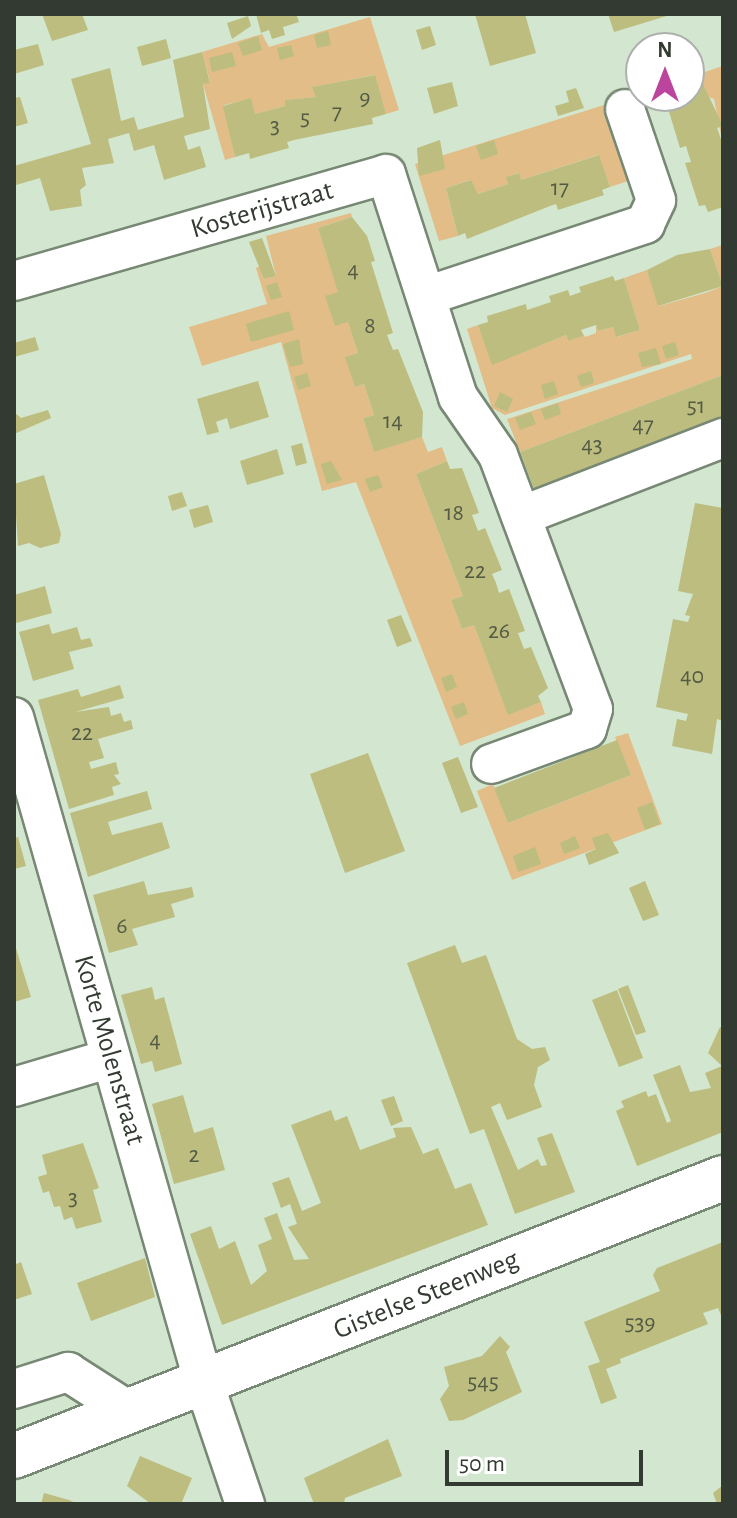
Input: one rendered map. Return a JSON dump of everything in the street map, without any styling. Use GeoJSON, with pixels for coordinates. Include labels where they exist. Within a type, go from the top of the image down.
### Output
{"type":"FeatureCollection","features":[{"type":"Feature","properties":{"kind":"main road","name":"Gistelse Steenweg"},"geometry":{"type":"LineString","coordinates":[[14,1456],[723,1178]]}},
{"type":"Feature","properties":{"kind":"street"},"geometry":{"type":"LineString","coordinates":[[426,296],[645,224],[656,200],[626,112]]}},
{"type":"Feature","properties":{"kind":"street","name":"Kosterijstraat"},"geometry":{"type":"LineString","coordinates":[[14,281],[386,174],[458,397],[498,455],[588,685],[593,720],[587,729],[491,764]]}},
{"type":"Feature","properties":{"kind":"street"},"geometry":{"type":"LineString","coordinates":[[521,516],[723,438]]}},
{"type":"Feature","properties":{"kind":"street","name":"Korte Molenstraat"},"geometry":{"type":"LineString","coordinates":[[14,717],[204,1383],[245,1504]]}},
{"type":"Feature","properties":{"kind":"street"},"geometry":{"type":"LineString","coordinates":[[14,1087],[111,1058]]}},
{"type":"Feature","properties":{"kind":"street"},"geometry":{"type":"LineString","coordinates":[[14,1389],[68,1372],[129,1411]]}},
{"type":"Feature","properties":{"kind":"shaded area"},"geometry":{"type":"Polygon","coordinates":[[[370,17],[399,110],[386,114],[374,75],[313,87],[316,97],[286,100],[285,106],[255,114],[250,99],[224,105],[235,157],[225,160],[203,84],[210,82],[202,52],[262,34],[269,47],[370,17]]]}},
{"type":"Feature","properties":{"kind":"shaded area"},"geometry":{"type":"Polygon","coordinates":[[[723,66],[723,145],[714,99],[705,95],[705,72],[723,66]]]}},
{"type":"Feature","properties":{"kind":"shaded area"},"geometry":{"type":"Polygon","coordinates":[[[604,105],[628,181],[610,187],[598,155],[521,180],[518,173],[507,177],[508,184],[478,194],[470,180],[446,188],[458,236],[439,241],[415,164],[604,105]]]}},
{"type":"Feature","properties":{"kind":"shaded area"},"geometry":{"type":"Polygon","coordinates":[[[351,213],[352,217],[318,228],[358,353],[346,357],[355,387],[364,384],[374,415],[363,418],[374,451],[422,437],[428,452],[442,447],[447,461],[416,474],[463,596],[451,600],[462,629],[474,625],[508,714],[541,702],[545,714],[460,746],[356,482],[322,491],[281,342],[202,366],[189,327],[267,304],[256,268],[260,266],[264,279],[276,276],[266,236],[351,213]]]}},
{"type":"Feature","properties":{"kind":"shaded area"},"geometry":{"type":"Polygon","coordinates":[[[723,245],[723,286],[710,249],[723,245]]]}},
{"type":"Feature","properties":{"kind":"shaded area"},"geometry":{"type":"Polygon","coordinates":[[[647,270],[659,306],[723,286],[723,375],[520,452],[507,419],[692,359],[691,354],[505,415],[492,408],[467,329],[478,325],[493,364],[566,335],[568,341],[582,336],[581,330],[585,337],[596,333],[596,325],[598,331],[613,327],[617,337],[640,330],[624,278],[647,270]]]}},
{"type":"Feature","properties":{"kind":"shaded area"},"geometry":{"type":"Polygon","coordinates":[[[628,733],[662,824],[512,880],[477,791],[493,784],[508,823],[631,775],[615,737],[628,733]]]}},
{"type":"Feature","properties":{"kind":"building"},"geometry":{"type":"Polygon","coordinates":[[[42,14],[82,14],[88,30],[52,41],[42,14]]]}},
{"type":"Feature","properties":{"kind":"building"},"geometry":{"type":"Polygon","coordinates":[[[256,14],[296,14],[299,22],[283,27],[285,35],[272,39],[269,30],[261,33],[256,14]]]}},
{"type":"Feature","properties":{"kind":"building"},"geometry":{"type":"Polygon","coordinates":[[[475,14],[525,14],[536,53],[490,66],[475,14]]]}},
{"type":"Feature","properties":{"kind":"building"},"geometry":{"type":"Polygon","coordinates":[[[608,14],[670,14],[670,15],[614,32],[608,14]]]}},
{"type":"Feature","properties":{"kind":"building"},"geometry":{"type":"Polygon","coordinates":[[[248,16],[251,26],[232,39],[227,23],[248,16]]]}},
{"type":"Feature","properties":{"kind":"building"},"geometry":{"type":"Polygon","coordinates":[[[430,26],[436,45],[422,50],[416,30],[430,26]]]}},
{"type":"Feature","properties":{"kind":"building"},"geometry":{"type":"Polygon","coordinates":[[[328,31],[331,45],[317,48],[314,35],[328,31]]]}},
{"type":"Feature","properties":{"kind":"building"},"geometry":{"type":"Polygon","coordinates":[[[258,36],[262,50],[243,56],[238,43],[258,36]]]}},
{"type":"Feature","properties":{"kind":"building"},"geometry":{"type":"Polygon","coordinates":[[[166,39],[171,58],[142,66],[137,47],[166,39]]]}},
{"type":"Feature","properties":{"kind":"building"},"geometry":{"type":"Polygon","coordinates":[[[38,44],[44,65],[14,74],[14,50],[38,44]]]}},
{"type":"Feature","properties":{"kind":"building"},"geometry":{"type":"Polygon","coordinates":[[[291,45],[294,56],[280,60],[277,48],[291,45]]]}},
{"type":"Feature","properties":{"kind":"building"},"geometry":{"type":"Polygon","coordinates":[[[202,52],[210,83],[203,84],[210,129],[184,136],[188,150],[200,146],[206,167],[164,180],[154,145],[134,151],[129,133],[108,139],[114,163],[82,168],[86,185],[80,190],[82,206],[50,211],[40,178],[16,185],[14,166],[91,144],[71,79],[110,68],[121,121],[134,117],[138,130],[184,117],[173,60],[202,52]]]}},
{"type":"Feature","properties":{"kind":"building"},"geometry":{"type":"Polygon","coordinates":[[[232,52],[236,66],[212,72],[209,58],[232,52]]]}},
{"type":"Feature","properties":{"kind":"building"},"geometry":{"type":"Polygon","coordinates":[[[375,75],[386,114],[372,118],[373,124],[294,140],[287,142],[289,148],[250,159],[249,153],[235,157],[223,106],[251,98],[255,114],[285,106],[285,100],[316,97],[312,87],[375,75]]]}},
{"type":"Feature","properties":{"kind":"building"},"geometry":{"type":"Polygon","coordinates":[[[452,82],[458,106],[434,114],[427,88],[452,82]]]}},
{"type":"Feature","properties":{"kind":"building"},"geometry":{"type":"Polygon","coordinates":[[[576,88],[584,108],[558,116],[555,106],[569,102],[566,91],[576,88]]]}},
{"type":"Feature","properties":{"kind":"building"},"geometry":{"type":"Polygon","coordinates":[[[705,88],[723,126],[717,128],[723,145],[723,207],[708,212],[705,205],[699,206],[685,163],[691,162],[686,146],[680,148],[669,112],[705,112],[705,88]]]}},
{"type":"Feature","properties":{"kind":"building"},"geometry":{"type":"Polygon","coordinates":[[[20,97],[28,123],[14,127],[14,98],[20,97]]]}},
{"type":"Feature","properties":{"kind":"building"},"geometry":{"type":"Polygon","coordinates":[[[440,140],[445,169],[419,176],[417,148],[440,140]]]}},
{"type":"Feature","properties":{"kind":"building"},"geometry":{"type":"Polygon","coordinates":[[[494,140],[498,154],[481,160],[476,146],[494,140]]]}},
{"type":"Feature","properties":{"kind":"building"},"geometry":{"type":"Polygon","coordinates":[[[599,155],[610,187],[602,190],[604,195],[558,210],[556,204],[467,239],[465,233],[458,236],[446,188],[471,180],[478,194],[508,184],[506,177],[519,173],[521,180],[599,155]]]}},
{"type":"Feature","properties":{"kind":"building"},"geometry":{"type":"Polygon","coordinates":[[[352,217],[367,236],[375,261],[371,262],[393,333],[387,335],[393,350],[398,349],[423,412],[422,437],[374,452],[363,418],[374,415],[364,384],[355,387],[345,357],[358,353],[348,322],[335,326],[325,296],[338,292],[318,228],[352,217]]]}},
{"type":"Feature","properties":{"kind":"building"},"geometry":{"type":"Polygon","coordinates":[[[262,238],[276,276],[264,279],[249,242],[262,238]]]}},
{"type":"Feature","properties":{"kind":"building"},"geometry":{"type":"Polygon","coordinates":[[[710,249],[723,286],[658,306],[647,270],[677,255],[710,249]]]}},
{"type":"Feature","properties":{"kind":"building"},"geometry":{"type":"Polygon","coordinates":[[[613,276],[615,281],[624,278],[640,330],[616,337],[613,327],[598,331],[596,325],[581,330],[583,336],[568,341],[566,335],[492,365],[478,325],[488,322],[487,316],[526,304],[527,310],[551,302],[549,296],[568,290],[570,296],[581,292],[579,287],[613,276]]]}},
{"type":"Feature","properties":{"kind":"building"},"geometry":{"type":"Polygon","coordinates":[[[277,282],[282,297],[271,300],[266,286],[277,282]]]}},
{"type":"Feature","properties":{"kind":"building"},"geometry":{"type":"Polygon","coordinates":[[[289,311],[294,330],[251,342],[246,324],[289,311]]]}},
{"type":"Feature","properties":{"kind":"building"},"geometry":{"type":"Polygon","coordinates":[[[35,337],[39,350],[14,357],[14,343],[35,337]]]}},
{"type":"Feature","properties":{"kind":"building"},"geometry":{"type":"Polygon","coordinates":[[[299,339],[303,364],[290,367],[283,344],[299,339]]]}},
{"type":"Feature","properties":{"kind":"building"},"geometry":{"type":"Polygon","coordinates":[[[675,342],[679,355],[666,359],[662,346],[675,342]]]}},
{"type":"Feature","properties":{"kind":"building"},"geometry":{"type":"Polygon","coordinates":[[[656,348],[661,364],[642,367],[638,353],[656,348]]]}},
{"type":"Feature","properties":{"kind":"building"},"geometry":{"type":"Polygon","coordinates":[[[591,371],[594,383],[581,387],[577,376],[591,371]]]}},
{"type":"Feature","properties":{"kind":"building"},"geometry":{"type":"Polygon","coordinates":[[[307,373],[311,386],[298,390],[294,377],[307,373]]]}},
{"type":"Feature","properties":{"kind":"building"},"geometry":{"type":"Polygon","coordinates":[[[723,375],[723,417],[534,489],[520,452],[723,375]]]}},
{"type":"Feature","properties":{"kind":"building"},"geometry":{"type":"Polygon","coordinates":[[[258,381],[269,417],[230,429],[227,418],[216,422],[219,432],[207,435],[197,399],[258,381]]]}},
{"type":"Feature","properties":{"kind":"building"},"geometry":{"type":"Polygon","coordinates":[[[554,381],[558,394],[545,399],[541,385],[554,381]]]}},
{"type":"Feature","properties":{"kind":"building"},"geometry":{"type":"Polygon","coordinates":[[[500,392],[513,399],[507,412],[494,406],[500,392]]]}},
{"type":"Feature","properties":{"kind":"building"},"geometry":{"type":"Polygon","coordinates":[[[558,403],[561,414],[545,420],[541,409],[558,403]]]}},
{"type":"Feature","properties":{"kind":"building"},"geometry":{"type":"Polygon","coordinates":[[[48,410],[51,418],[14,434],[14,412],[21,418],[48,410]]]}},
{"type":"Feature","properties":{"kind":"building"},"geometry":{"type":"Polygon","coordinates":[[[531,412],[536,424],[520,430],[515,418],[531,412]]]}},
{"type":"Feature","properties":{"kind":"building"},"geometry":{"type":"Polygon","coordinates":[[[302,443],[307,463],[296,466],[291,446],[302,443]]]}},
{"type":"Feature","properties":{"kind":"building"},"geometry":{"type":"Polygon","coordinates":[[[277,449],[284,474],[247,485],[240,461],[277,449]]]}},
{"type":"Feature","properties":{"kind":"building"},"geometry":{"type":"Polygon","coordinates":[[[331,461],[342,480],[327,484],[321,464],[331,461]]]}},
{"type":"Feature","properties":{"kind":"building"},"geometry":{"type":"Polygon","coordinates":[[[447,461],[450,469],[462,468],[479,513],[472,515],[478,531],[485,528],[502,570],[492,574],[499,593],[509,589],[525,631],[518,633],[524,649],[531,647],[548,688],[538,696],[541,702],[508,715],[474,625],[462,629],[451,600],[463,596],[416,474],[447,461]]]}},
{"type":"Feature","properties":{"kind":"building"},"geometry":{"type":"Polygon","coordinates":[[[44,475],[61,534],[59,543],[40,548],[29,543],[18,546],[14,484],[44,475]]]}},
{"type":"Feature","properties":{"kind":"building"},"geometry":{"type":"Polygon","coordinates":[[[378,475],[383,487],[370,492],[365,479],[378,475]]]}},
{"type":"Feature","properties":{"kind":"building"},"geometry":{"type":"Polygon","coordinates":[[[182,492],[187,506],[172,511],[168,496],[182,492]]]}},
{"type":"Feature","properties":{"kind":"building"},"geometry":{"type":"Polygon","coordinates":[[[695,503],[723,508],[723,721],[717,719],[712,754],[672,746],[677,719],[686,721],[688,714],[656,707],[673,619],[688,622],[690,616],[685,615],[693,594],[678,591],[695,503]]]}},
{"type":"Feature","properties":{"kind":"building"},"geometry":{"type":"Polygon","coordinates":[[[208,505],[213,522],[194,528],[189,510],[208,505]]]}},
{"type":"Feature","properties":{"kind":"building"},"geometry":{"type":"Polygon","coordinates":[[[45,586],[52,613],[16,623],[14,595],[45,586]]]}},
{"type":"Feature","properties":{"kind":"building"},"geometry":{"type":"Polygon","coordinates":[[[401,615],[412,641],[397,647],[387,620],[401,615]]]}},
{"type":"Feature","properties":{"kind":"building"},"geometry":{"type":"Polygon","coordinates":[[[49,624],[52,634],[77,627],[81,640],[90,638],[93,646],[69,652],[74,669],[33,681],[19,632],[49,624]]]}},
{"type":"Feature","properties":{"kind":"building"},"geometry":{"type":"Polygon","coordinates":[[[452,674],[457,687],[446,692],[441,678],[452,674]]]}},
{"type":"Feature","properties":{"kind":"building"},"geometry":{"type":"Polygon","coordinates":[[[120,685],[124,698],[75,712],[109,707],[111,716],[121,713],[124,722],[131,720],[133,729],[98,739],[104,758],[89,762],[91,769],[116,762],[119,774],[114,775],[121,784],[112,787],[114,795],[69,809],[38,700],[78,689],[81,697],[120,685]]]}},
{"type":"Feature","properties":{"kind":"building"},"geometry":{"type":"Polygon","coordinates":[[[464,702],[468,714],[456,719],[451,707],[464,702]]]}},
{"type":"Feature","properties":{"kind":"building"},"geometry":{"type":"Polygon","coordinates":[[[617,740],[631,775],[508,823],[494,788],[617,740]]]}},
{"type":"Feature","properties":{"kind":"building"},"geometry":{"type":"Polygon","coordinates":[[[368,753],[405,851],[345,873],[310,774],[368,753]]]}},
{"type":"Feature","properties":{"kind":"building"},"geometry":{"type":"Polygon","coordinates":[[[458,757],[478,807],[461,813],[442,763],[458,757]]]}},
{"type":"Feature","properties":{"kind":"building"},"geometry":{"type":"Polygon","coordinates":[[[147,791],[152,809],[108,822],[112,835],[162,822],[170,848],[88,877],[70,813],[147,791]]]}},
{"type":"Feature","properties":{"kind":"building"},"geometry":{"type":"Polygon","coordinates":[[[652,802],[660,824],[645,830],[637,808],[652,802]]]}},
{"type":"Feature","properties":{"kind":"building"},"geometry":{"type":"Polygon","coordinates":[[[608,833],[619,853],[589,865],[585,854],[596,849],[592,838],[608,833]]]}},
{"type":"Feature","properties":{"kind":"building"},"geometry":{"type":"Polygon","coordinates":[[[575,836],[580,848],[564,854],[560,843],[575,836]]]}},
{"type":"Feature","properties":{"kind":"building"},"geometry":{"type":"Polygon","coordinates":[[[18,837],[26,866],[14,869],[14,838],[18,837]]]}},
{"type":"Feature","properties":{"kind":"building"},"geometry":{"type":"Polygon","coordinates":[[[535,847],[541,864],[518,872],[513,856],[535,847]]]}},
{"type":"Feature","properties":{"kind":"building"},"geometry":{"type":"Polygon","coordinates":[[[144,881],[148,895],[192,887],[194,897],[171,904],[175,917],[132,929],[138,945],[109,953],[93,895],[144,881]]]}},
{"type":"Feature","properties":{"kind":"building"},"geometry":{"type":"Polygon","coordinates":[[[645,881],[659,915],[643,921],[629,888],[645,881]]]}},
{"type":"Feature","properties":{"kind":"building"},"geometry":{"type":"Polygon","coordinates":[[[14,942],[31,997],[14,1002],[14,942]]]}},
{"type":"Feature","properties":{"kind":"building"},"geometry":{"type":"Polygon","coordinates":[[[455,945],[462,963],[486,955],[517,1039],[532,1049],[545,1047],[550,1060],[538,1067],[534,1085],[542,1107],[507,1120],[500,1103],[491,1107],[518,1170],[538,1159],[541,1166],[547,1165],[537,1138],[552,1133],[575,1192],[515,1214],[484,1129],[470,1134],[407,963],[455,945]]]}},
{"type":"Feature","properties":{"kind":"building"},"geometry":{"type":"Polygon","coordinates":[[[628,985],[646,1032],[636,1035],[618,989],[628,985]]]}},
{"type":"Feature","properties":{"kind":"building"},"geometry":{"type":"Polygon","coordinates":[[[152,987],[155,1000],[164,997],[182,1064],[155,1072],[152,1061],[141,1064],[121,995],[152,987]]]}},
{"type":"Feature","properties":{"kind":"building"},"geometry":{"type":"Polygon","coordinates":[[[617,990],[643,1058],[619,1067],[592,1000],[617,990]]]}},
{"type":"Feature","properties":{"kind":"building"},"geometry":{"type":"Polygon","coordinates":[[[720,1027],[723,1028],[723,1132],[637,1166],[616,1111],[624,1107],[621,1101],[646,1091],[648,1097],[656,1094],[667,1123],[671,1121],[653,1075],[680,1065],[690,1092],[711,1088],[705,1073],[722,1066],[708,1053],[720,1027]]]}},
{"type":"Feature","properties":{"kind":"building"},"geometry":{"type":"Polygon","coordinates":[[[183,1095],[194,1133],[213,1127],[225,1170],[174,1184],[152,1104],[183,1095]]]}},
{"type":"Feature","properties":{"kind":"building"},"geometry":{"type":"Polygon","coordinates":[[[394,1096],[403,1121],[391,1126],[381,1100],[394,1096]]]}},
{"type":"Feature","properties":{"kind":"building"},"geometry":{"type":"Polygon","coordinates":[[[331,1110],[335,1121],[347,1116],[360,1150],[396,1137],[393,1128],[411,1127],[423,1154],[438,1148],[455,1189],[471,1183],[488,1225],[222,1325],[190,1234],[211,1226],[219,1249],[235,1241],[251,1285],[267,1271],[258,1245],[272,1239],[264,1218],[277,1213],[294,1260],[309,1259],[288,1227],[297,1224],[290,1204],[281,1208],[272,1183],[289,1177],[302,1211],[321,1203],[291,1125],[331,1110]]]}},
{"type":"Feature","properties":{"kind":"building"},"geometry":{"type":"Polygon","coordinates":[[[83,1143],[99,1188],[93,1190],[102,1222],[76,1229],[72,1217],[64,1220],[60,1206],[54,1207],[49,1191],[43,1193],[38,1177],[47,1174],[42,1155],[83,1143]]]}},
{"type":"Feature","properties":{"kind":"building"},"geometry":{"type":"Polygon","coordinates":[[[723,1242],[723,1320],[718,1308],[703,1313],[708,1324],[620,1359],[621,1363],[606,1369],[617,1398],[601,1404],[588,1366],[600,1362],[584,1322],[660,1291],[653,1275],[657,1268],[723,1242]]]}},
{"type":"Feature","properties":{"kind":"building"},"geometry":{"type":"Polygon","coordinates":[[[145,1258],[155,1297],[91,1321],[77,1283],[145,1258]]]}},
{"type":"Feature","properties":{"kind":"building"},"geometry":{"type":"Polygon","coordinates":[[[21,1262],[32,1294],[14,1300],[14,1265],[21,1262]]]}},
{"type":"Feature","properties":{"kind":"building"},"geometry":{"type":"Polygon","coordinates":[[[500,1336],[510,1347],[506,1352],[522,1392],[463,1420],[449,1421],[440,1399],[449,1386],[444,1367],[482,1356],[500,1336]]]}},
{"type":"Feature","properties":{"kind":"building"},"geometry":{"type":"Polygon","coordinates":[[[388,1439],[402,1476],[345,1498],[344,1504],[314,1504],[304,1478],[388,1439]]]}},
{"type":"Feature","properties":{"kind":"building"},"geometry":{"type":"Polygon","coordinates":[[[140,1456],[192,1478],[181,1504],[151,1504],[127,1486],[140,1456]]]}},
{"type":"Feature","properties":{"kind":"building"},"geometry":{"type":"Polygon","coordinates":[[[723,1485],[723,1504],[717,1504],[713,1493],[723,1485]]]}},
{"type":"Feature","properties":{"kind":"building"},"geometry":{"type":"Polygon","coordinates":[[[44,1493],[69,1500],[78,1504],[41,1504],[44,1493]]]}}]}
